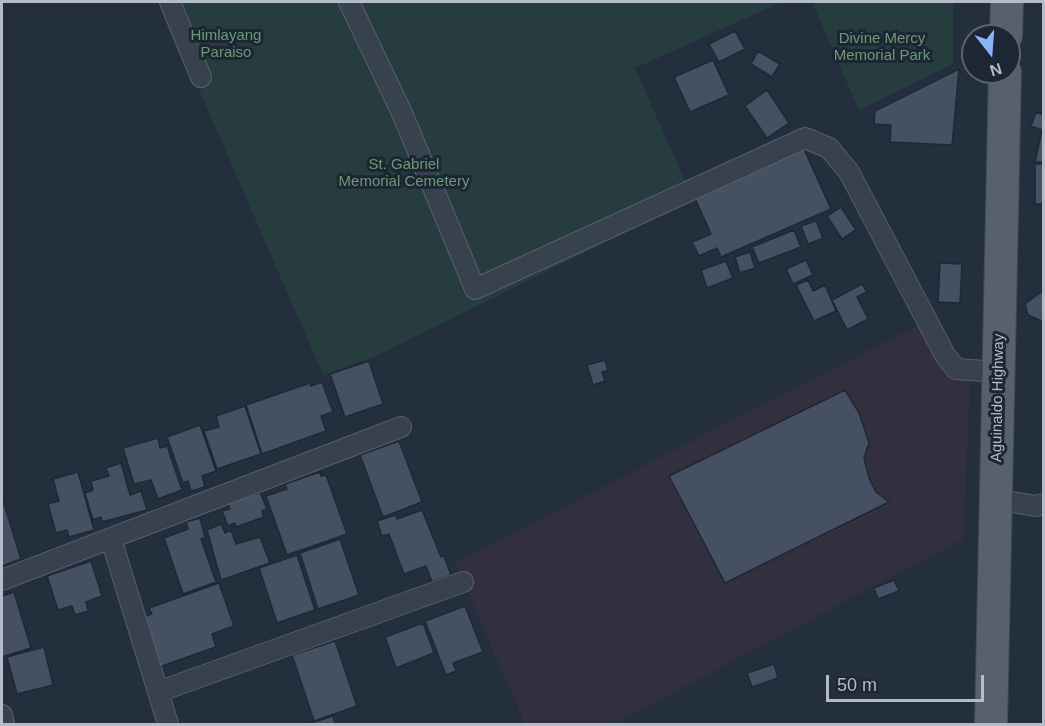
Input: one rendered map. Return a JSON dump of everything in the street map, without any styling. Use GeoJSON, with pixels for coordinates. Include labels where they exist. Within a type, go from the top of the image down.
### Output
{"type":"FeatureCollection","features":[{"type":"Feature","properties":{"kind":"main road"},"geometry":{"type":"LineString","coordinates":[[1006,24],[1007,2]]}},
{"type":"Feature","properties":{"kind":"main road","name":"Aguinaldo Highway"},"geometry":{"type":"LineString","coordinates":[[991,724],[1005,84]]}},
{"type":"Feature","properties":{"kind":"street"},"geometry":{"type":"LineString","coordinates":[[170,2],[201,77]]}},
{"type":"Feature","properties":{"kind":"street"},"geometry":{"type":"LineString","coordinates":[[349,2],[402,113],[475,290],[805,138],[829,148],[849,172],[945,355],[956,369],[999,372]]}},
{"type":"Feature","properties":{"kind":"street"},"geometry":{"type":"LineString","coordinates":[[2,580],[401,427]]}},
{"type":"Feature","properties":{"kind":"street"},"geometry":{"type":"LineString","coordinates":[[996,499],[1035,506],[1044,504]]}},
{"type":"Feature","properties":{"kind":"street"},"geometry":{"type":"LineString","coordinates":[[111,539],[168,724]]}},
{"type":"Feature","properties":{"kind":"street"},"geometry":{"type":"LineString","coordinates":[[158,692],[463,582]]}},
{"type":"Feature","properties":{"kind":"street"},"geometry":{"type":"LineString","coordinates":[[2,715],[4,724]]}},
{"type":"Feature","properties":{"kind":"shaded area"},"geometry":{"type":"Polygon","coordinates":[[[918,325],[940,362],[952,375],[970,381],[963,539],[614,724],[525,724],[455,563],[918,325]]]}},
{"type":"Feature","properties":{"kind":"green space","name":"St. Gabriel Memorial Cemetery"},"geometry":{"type":"Polygon","coordinates":[[[161,2],[782,2],[635,68],[693,199],[374,357],[323,375],[161,2]]]}},
{"type":"Feature","properties":{"kind":"green space","name":"Divine Mercy Memorial Park"},"geometry":{"type":"Polygon","coordinates":[[[812,2],[953,2],[953,64],[859,110],[812,2]]]}},
{"type":"Feature","properties":{"kind":"building"},"geometry":{"type":"Polygon","coordinates":[[[735,31],[745,49],[719,62],[709,44],[735,31]]]}},
{"type":"Feature","properties":{"kind":"building"},"geometry":{"type":"Polygon","coordinates":[[[758,51],[780,64],[772,77],[751,64],[758,51]]]}},
{"type":"Feature","properties":{"kind":"building"},"geometry":{"type":"Polygon","coordinates":[[[713,60],[729,95],[690,112],[674,77],[713,60]]]}},
{"type":"Feature","properties":{"kind":"building"},"geometry":{"type":"Polygon","coordinates":[[[959,69],[952,145],[890,142],[891,125],[874,124],[875,111],[959,69]]]}},
{"type":"Feature","properties":{"kind":"building"},"geometry":{"type":"Polygon","coordinates":[[[767,90],[789,123],[767,138],[745,106],[767,90]]]}},
{"type":"Feature","properties":{"kind":"building"},"geometry":{"type":"Polygon","coordinates":[[[1036,112],[1044,115],[1044,162],[1035,162],[1042,130],[1031,126],[1036,112]]]}},
{"type":"Feature","properties":{"kind":"building"},"geometry":{"type":"Polygon","coordinates":[[[803,147],[831,209],[721,257],[717,248],[699,256],[692,242],[711,234],[694,196],[803,147]]]}},
{"type":"Feature","properties":{"kind":"building"},"geometry":{"type":"Polygon","coordinates":[[[1035,164],[1044,164],[1044,204],[1035,204],[1035,164]]]}},
{"type":"Feature","properties":{"kind":"building"},"geometry":{"type":"Polygon","coordinates":[[[841,207],[856,230],[842,239],[827,216],[841,207]]]}},
{"type":"Feature","properties":{"kind":"building"},"geometry":{"type":"Polygon","coordinates":[[[816,221],[823,238],[808,244],[801,226],[816,221]]]}},
{"type":"Feature","properties":{"kind":"building"},"geometry":{"type":"Polygon","coordinates":[[[794,230],[801,247],[759,263],[752,247],[794,230]]]}},
{"type":"Feature","properties":{"kind":"building"},"geometry":{"type":"Polygon","coordinates":[[[750,252],[755,268],[740,273],[735,257],[750,252]]]}},
{"type":"Feature","properties":{"kind":"building"},"geometry":{"type":"Polygon","coordinates":[[[806,260],[813,275],[793,284],[786,269],[806,260]]]}},
{"type":"Feature","properties":{"kind":"building"},"geometry":{"type":"Polygon","coordinates":[[[726,261],[733,278],[707,288],[701,270],[726,261]]]}},
{"type":"Feature","properties":{"kind":"building"},"geometry":{"type":"Polygon","coordinates":[[[940,263],[962,264],[960,303],[938,302],[940,263]]]}},
{"type":"Feature","properties":{"kind":"building"},"geometry":{"type":"Polygon","coordinates":[[[808,280],[813,291],[825,285],[836,311],[814,321],[796,285],[808,280]]]}},
{"type":"Feature","properties":{"kind":"building"},"geometry":{"type":"Polygon","coordinates":[[[862,284],[867,292],[857,297],[868,319],[847,330],[832,300],[862,284]]]}},
{"type":"Feature","properties":{"kind":"building"},"geometry":{"type":"Polygon","coordinates":[[[1044,290],[1044,322],[1028,315],[1025,304],[1044,290]]]}},
{"type":"Feature","properties":{"kind":"building"},"geometry":{"type":"Polygon","coordinates":[[[605,360],[608,370],[602,372],[605,381],[593,385],[587,365],[605,360]]]}},
{"type":"Feature","properties":{"kind":"building"},"geometry":{"type":"Polygon","coordinates":[[[369,361],[383,404],[345,417],[330,374],[369,361]]]}},
{"type":"Feature","properties":{"kind":"building"},"geometry":{"type":"Polygon","coordinates":[[[322,382],[333,412],[321,416],[326,431],[262,454],[246,405],[310,383],[311,386],[322,382]]]}},
{"type":"Feature","properties":{"kind":"building"},"geometry":{"type":"Polygon","coordinates":[[[845,390],[859,413],[869,443],[864,458],[869,478],[876,492],[889,502],[725,583],[669,476],[845,390]]]}},
{"type":"Feature","properties":{"kind":"building"},"geometry":{"type":"Polygon","coordinates":[[[245,406],[261,454],[217,469],[204,431],[219,427],[216,416],[245,406]]]}},
{"type":"Feature","properties":{"kind":"building"},"geometry":{"type":"Polygon","coordinates":[[[200,425],[216,471],[202,476],[205,487],[191,491],[188,481],[183,483],[167,437],[200,425]]]}},
{"type":"Feature","properties":{"kind":"building"},"geometry":{"type":"Polygon","coordinates":[[[158,438],[160,448],[167,446],[182,490],[158,499],[151,480],[134,484],[123,448],[158,438]]]}},
{"type":"Feature","properties":{"kind":"building"},"geometry":{"type":"Polygon","coordinates":[[[399,441],[422,502],[383,517],[360,455],[399,441]]]}},
{"type":"Feature","properties":{"kind":"building"},"geometry":{"type":"Polygon","coordinates":[[[121,463],[130,495],[141,491],[147,510],[102,522],[101,517],[93,520],[85,493],[93,490],[91,481],[109,476],[106,468],[121,463]]]}},
{"type":"Feature","properties":{"kind":"building"},"geometry":{"type":"Polygon","coordinates":[[[78,472],[94,530],[69,537],[67,530],[56,533],[48,504],[59,501],[53,479],[78,472]]]}},
{"type":"Feature","properties":{"kind":"building"},"geometry":{"type":"Polygon","coordinates":[[[320,472],[321,476],[326,475],[347,534],[287,555],[266,496],[287,489],[285,484],[320,472]]]}},
{"type":"Feature","properties":{"kind":"building"},"geometry":{"type":"Polygon","coordinates":[[[255,491],[256,494],[260,492],[267,509],[262,511],[264,517],[236,527],[235,523],[228,526],[222,511],[230,509],[227,501],[255,491]]]}},
{"type":"Feature","properties":{"kind":"building"},"geometry":{"type":"Polygon","coordinates":[[[4,504],[21,559],[2,566],[2,505],[4,504]]]}},
{"type":"Feature","properties":{"kind":"building"},"geometry":{"type":"Polygon","coordinates":[[[422,510],[451,575],[432,582],[426,566],[404,574],[389,534],[382,536],[377,521],[396,515],[397,519],[422,510]]]}},
{"type":"Feature","properties":{"kind":"building"},"geometry":{"type":"Polygon","coordinates":[[[200,518],[205,538],[201,539],[216,582],[183,594],[164,538],[188,529],[186,522],[200,518]]]}},
{"type":"Feature","properties":{"kind":"building"},"geometry":{"type":"Polygon","coordinates":[[[221,524],[225,533],[231,530],[236,544],[260,537],[270,563],[221,580],[207,530],[221,524]]]}},
{"type":"Feature","properties":{"kind":"building"},"geometry":{"type":"Polygon","coordinates":[[[340,539],[359,595],[318,609],[300,553],[340,539]]]}},
{"type":"Feature","properties":{"kind":"building"},"geometry":{"type":"Polygon","coordinates":[[[297,555],[315,610],[277,623],[259,568],[297,555]]]}},
{"type":"Feature","properties":{"kind":"building"},"geometry":{"type":"Polygon","coordinates":[[[91,561],[102,596],[86,602],[88,611],[75,615],[72,606],[58,610],[47,576],[91,561]]]}},
{"type":"Feature","properties":{"kind":"building"},"geometry":{"type":"Polygon","coordinates":[[[894,580],[899,591],[878,599],[874,588],[894,580]]]}},
{"type":"Feature","properties":{"kind":"building"},"geometry":{"type":"Polygon","coordinates":[[[219,583],[234,626],[212,634],[216,647],[159,667],[137,619],[152,614],[149,608],[219,583]]]}},
{"type":"Feature","properties":{"kind":"building"},"geometry":{"type":"Polygon","coordinates":[[[14,592],[31,648],[2,657],[2,596],[14,592]]]}},
{"type":"Feature","properties":{"kind":"building"},"geometry":{"type":"Polygon","coordinates":[[[465,606],[483,652],[453,663],[456,671],[446,675],[425,621],[465,606]]]}},
{"type":"Feature","properties":{"kind":"building"},"geometry":{"type":"Polygon","coordinates":[[[423,623],[434,653],[396,668],[385,637],[423,623]]]}},
{"type":"Feature","properties":{"kind":"building"},"geometry":{"type":"Polygon","coordinates":[[[335,641],[357,706],[314,721],[292,655],[335,641]]]}},
{"type":"Feature","properties":{"kind":"building"},"geometry":{"type":"Polygon","coordinates":[[[44,647],[53,685],[17,694],[7,657],[44,647]]]}},
{"type":"Feature","properties":{"kind":"building"},"geometry":{"type":"Polygon","coordinates":[[[774,664],[778,678],[752,687],[747,673],[774,664]]]}},
{"type":"Feature","properties":{"kind":"building"},"geometry":{"type":"Polygon","coordinates":[[[333,716],[335,724],[308,724],[333,716]]]}},
{"type":"Feature","properties":{"kind":"park label","name":"Himlayang Paraiso"},"geometry":{"type":"Point","coordinates":[226,44]}}]}
